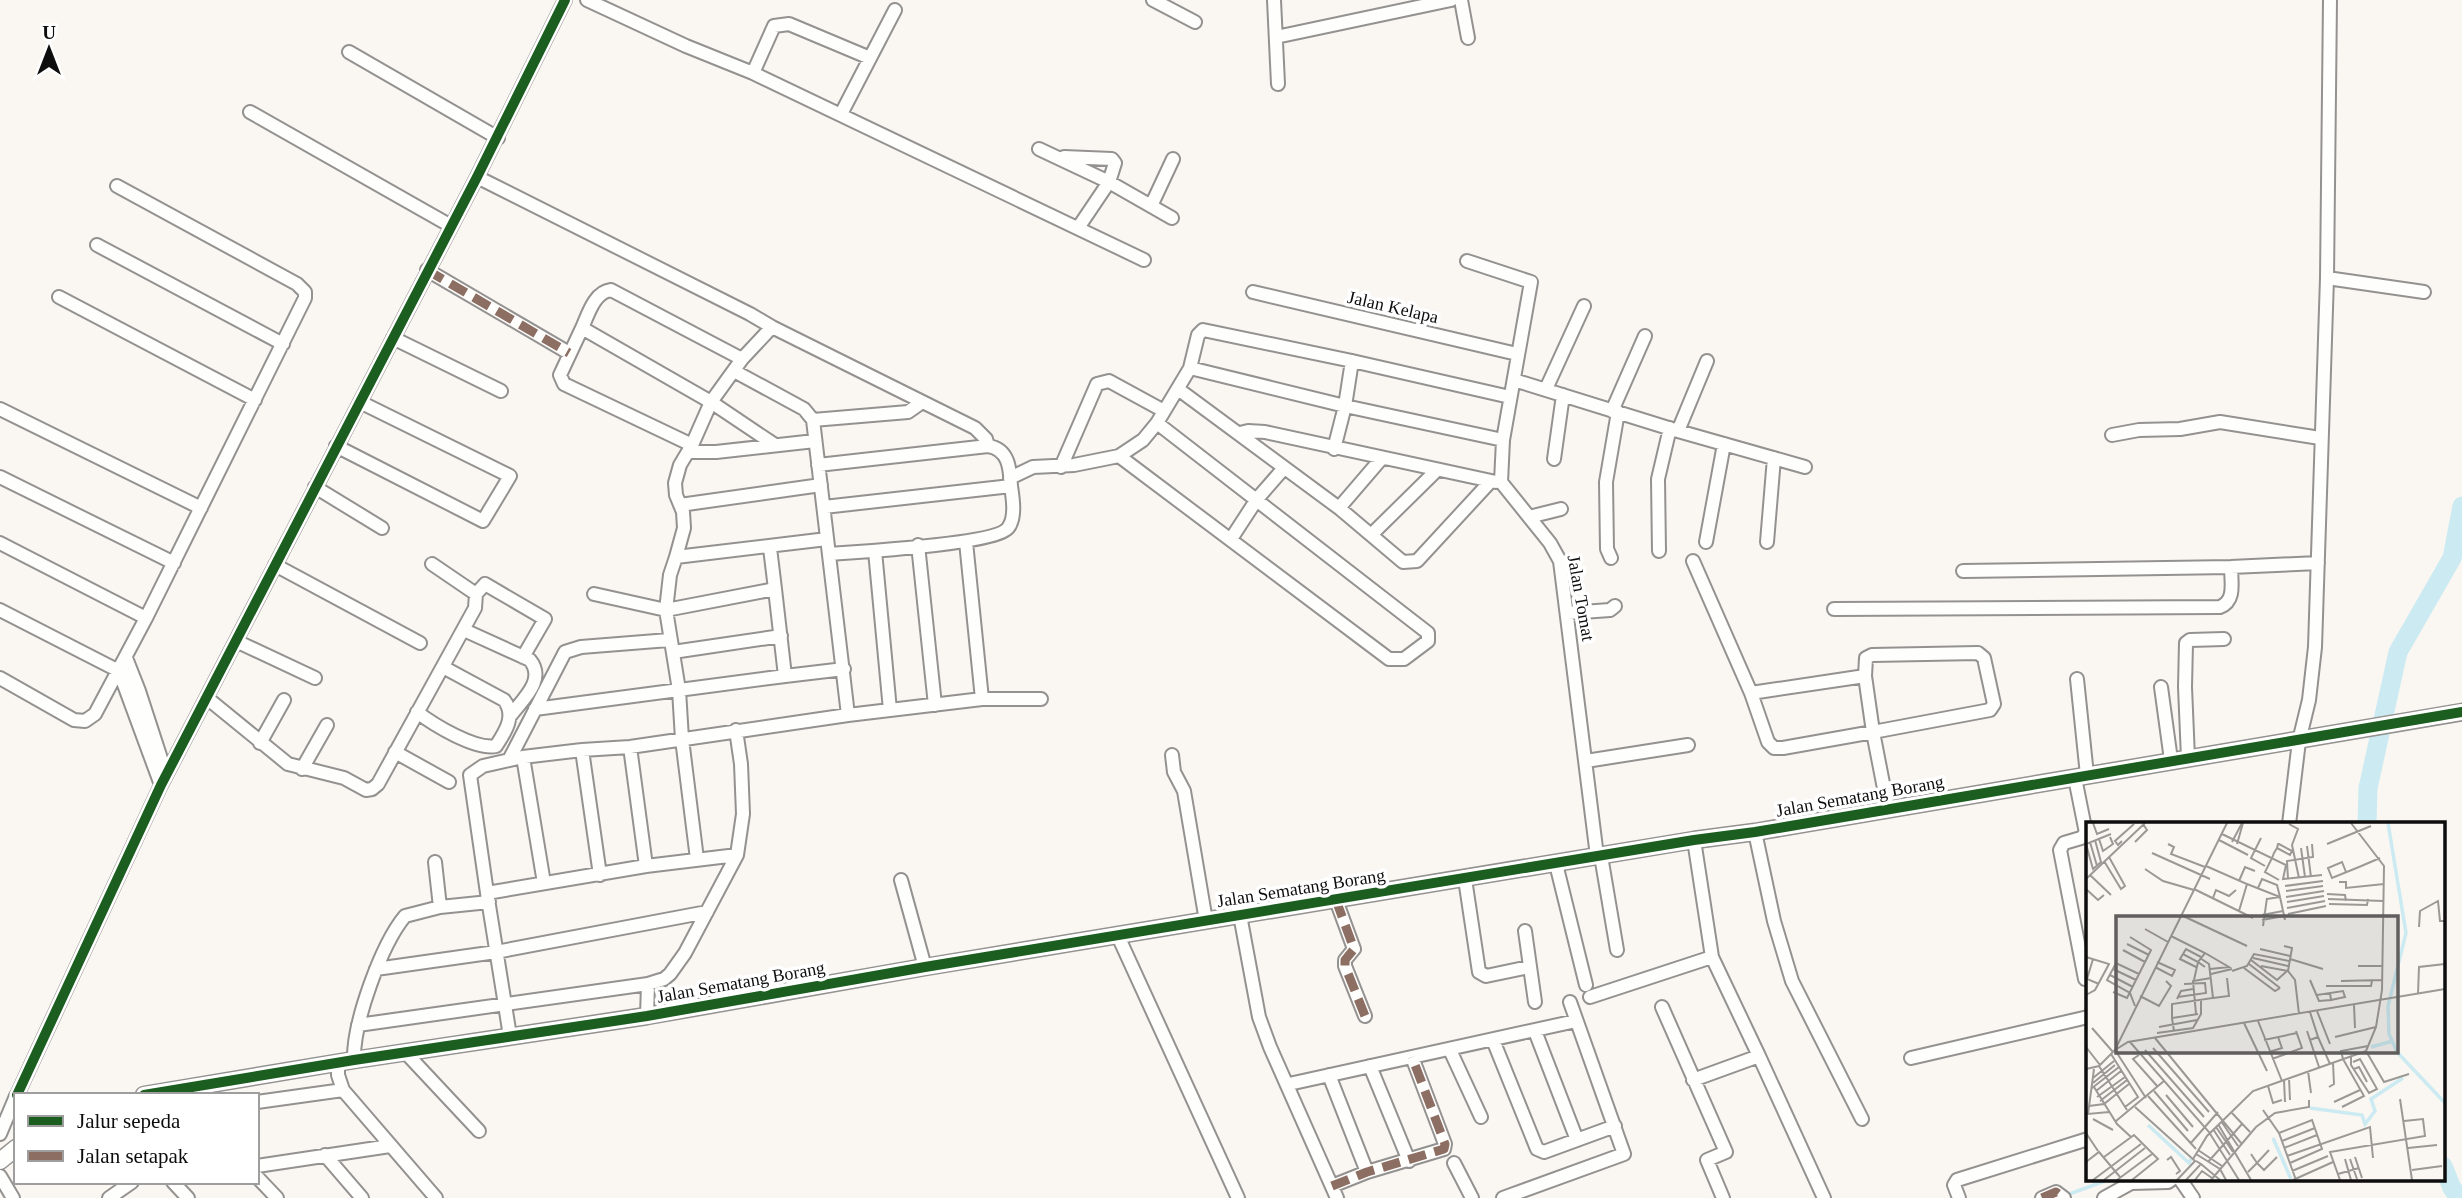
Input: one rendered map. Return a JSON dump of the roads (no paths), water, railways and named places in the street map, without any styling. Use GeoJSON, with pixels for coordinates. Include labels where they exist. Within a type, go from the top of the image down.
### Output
{"type":"FeatureCollection","features":[{"type":"Feature","properties":{"kind":"street"},"geometry":{"type":"LineString","coordinates":[[17,1093],[163,780],[478,177],[565,0]]}},
{"type":"Feature","properties":{"kind":"street"},"geometry":{"type":"LineString","coordinates":[[587,0],[686,46],[753,72],[1144,260]]}},
{"type":"Feature","properties":{"kind":"street"},"geometry":{"type":"LineString","coordinates":[[1153,0],[1195,22]]}},
{"type":"Feature","properties":{"kind":"street"},"geometry":{"type":"LineString","coordinates":[[1274,0],[1278,84]]}},
{"type":"Feature","properties":{"kind":"street"},"geometry":{"type":"LineString","coordinates":[[1276,37],[1451,0]]}},
{"type":"Feature","properties":{"kind":"street"},"geometry":{"type":"LineString","coordinates":[[1461,0],[1468,38]]}},
{"type":"Feature","properties":{"kind":"street"},"geometry":{"type":"LineString","coordinates":[[2289,822],[2299,741],[2309,700],[2315,647],[2327,278],[2330,0]]}},
{"type":"Feature","properties":{"kind":"street"},"geometry":{"type":"LineString","coordinates":[[841,114],[895,10]]}},
{"type":"Feature","properties":{"kind":"street"},"geometry":{"type":"LineString","coordinates":[[753,72],[774,26],[779,24],[789,24],[870,58]]}},
{"type":"Feature","properties":{"kind":"street"},"geometry":{"type":"LineString","coordinates":[[349,52],[498,138]]}},
{"type":"Feature","properties":{"kind":"street"},"geometry":{"type":"LineString","coordinates":[[250,112],[451,226]]}},
{"type":"Feature","properties":{"kind":"street"},"geometry":{"type":"LineString","coordinates":[[1039,149],[1109,182],[1172,218]]}},
{"type":"Feature","properties":{"kind":"street"},"geometry":{"type":"LineString","coordinates":[[1058,157],[1112,159],[1115,164],[1109,182],[1078,228]]}},
{"type":"Feature","properties":{"kind":"street"},"geometry":{"type":"LineString","coordinates":[[1151,206],[1173,159]]}},
{"type":"Feature","properties":{"kind":"street"},"geometry":{"type":"LineString","coordinates":[[478,177],[975,428],[986,439],[988,446]]}},
{"type":"Feature","properties":{"kind":"street"},"geometry":{"type":"LineString","coordinates":[[0,678],[80,722],[95,714],[174,563],[305,298],[305,292],[297,284],[117,186]]}},
{"type":"Feature","properties":{"kind":"street"},"geometry":{"type":"LineString","coordinates":[[97,244],[283,344]]}},
{"type":"Feature","properties":{"kind":"street"},"geometry":{"type":"LineString","coordinates":[[1178,389],[1339,508],[1403,562],[1417,561],[1496,482],[1531,282],[1467,261]]}},
{"type":"Feature","properties":{"kind":"street"},"geometry":{"type":"LineString","coordinates":[[427,271],[569,353]]}},
{"type":"Feature","properties":{"kind":"street"},"geometry":{"type":"LineString","coordinates":[[2327,278],[2424,292]]}},
{"type":"Feature","properties":{"kind":"street"},"geometry":{"type":"LineString","coordinates":[[742,359],[611,290],[598,295],[560,375],[564,384],[690,448],[716,452],[814,441]]}},
{"type":"Feature","properties":{"kind":"street","name":"Jalan Kelapa"},"geometry":{"type":"LineString","coordinates":[[1256,293],[1517,354]]}},
{"type":"Feature","properties":{"kind":"street"},"geometry":{"type":"LineString","coordinates":[[59,297],[255,400]]}},
{"type":"Feature","properties":{"kind":"street"},"geometry":{"type":"LineString","coordinates":[[1546,389],[1584,306]]}},
{"type":"Feature","properties":{"kind":"street"},"geometry":{"type":"LineString","coordinates":[[697,859],[682,739],[679,690],[666,610],[670,575],[684,528],[683,512],[676,495],[675,483],[680,465],[711,402],[742,359],[772,327]]}},
{"type":"Feature","properties":{"kind":"street"},"geometry":{"type":"LineString","coordinates":[[582,328],[711,402],[775,445]]}},
{"type":"Feature","properties":{"kind":"street"},"geometry":{"type":"LineString","coordinates":[[824,507],[1011,482],[1033,467],[1061,467],[1119,456],[1143,440],[1157,423],[1190,368],[1198,335],[1207,330],[1510,397]]}},
{"type":"Feature","properties":{"kind":"street"},"geometry":{"type":"LineString","coordinates":[[1611,558],[1607,549],[1605,482],[1615,412],[1645,336]]}},
{"type":"Feature","properties":{"kind":"street"},"geometry":{"type":"LineString","coordinates":[[393,338],[501,391]]}},
{"type":"Feature","properties":{"kind":"street"},"geometry":{"type":"LineString","coordinates":[[1334,449],[1345,406],[1352,361]]}},
{"type":"Feature","properties":{"kind":"street"},"geometry":{"type":"LineString","coordinates":[[1660,551],[1658,478],[1674,430],[1707,361]]}},
{"type":"Feature","properties":{"kind":"street"},"geometry":{"type":"LineString","coordinates":[[1190,368],[1345,406],[1503,440]]}},
{"type":"Feature","properties":{"kind":"street"},"geometry":{"type":"LineString","coordinates":[[734,371],[804,410],[814,420],[814,441],[848,715]]}},
{"type":"Feature","properties":{"kind":"street"},"geometry":{"type":"LineString","coordinates":[[1514,380],[1805,467]]}},
{"type":"Feature","properties":{"kind":"street"},"geometry":{"type":"LineString","coordinates":[[1061,467],[1097,384],[1112,382],[1164,411]]}},
{"type":"Feature","properties":{"kind":"street"},"geometry":{"type":"LineString","coordinates":[[1554,459],[1563,395]]}},
{"type":"Feature","properties":{"kind":"street"},"geometry":{"type":"LineString","coordinates":[[336,446],[483,521],[510,477],[359,401]]}},
{"type":"Feature","properties":{"kind":"street"},"geometry":{"type":"LineString","coordinates":[[814,420],[908,412],[918,405],[919,401]]}},
{"type":"Feature","properties":{"kind":"street"},"geometry":{"type":"LineString","coordinates":[[0,408],[201,508]]}},
{"type":"Feature","properties":{"kind":"street"},"geometry":{"type":"LineString","coordinates":[[2112,435],[2139,430],[2180,429],[2220,422],[2320,438]]}},
{"type":"Feature","properties":{"kind":"street"},"geometry":{"type":"LineString","coordinates":[[1119,456],[1389,659],[1404,659],[1428,641],[1427,633],[1157,423]]}},
{"type":"Feature","properties":{"kind":"street"},"geometry":{"type":"LineString","coordinates":[[1240,433],[1254,430],[1496,482]]}},
{"type":"Feature","properties":{"kind":"street"},"geometry":{"type":"LineString","coordinates":[[1706,542],[1724,444]]}},
{"type":"Feature","properties":{"kind":"street"},"geometry":{"type":"LineString","coordinates":[[818,465],[988,446],[1003,453],[1011,482],[1012,521],[1006,531],[993,537],[829,555]]}},
{"type":"Feature","properties":{"kind":"street"},"geometry":{"type":"LineString","coordinates":[[1767,542],[1774,458]]}},
{"type":"Feature","properties":{"kind":"street"},"geometry":{"type":"LineString","coordinates":[[1339,508],[1381,459]]}},
{"type":"Feature","properties":{"kind":"street"},"geometry":{"type":"LineString","coordinates":[[1231,539],[1257,499],[1284,468]]}},
{"type":"Feature","properties":{"kind":"street"},"geometry":{"type":"LineString","coordinates":[[1371,535],[1437,470]]}},
{"type":"Feature","properties":{"kind":"street"},"geometry":{"type":"LineString","coordinates":[[0,477],[174,563]]}},
{"type":"Feature","properties":{"kind":"street","name":"Jalan Tomat"},"geometry":{"type":"LineString","coordinates":[[1496,482],[1529,517],[1560,561],[1599,856],[1617,950]]}},
{"type":"Feature","properties":{"kind":"street"},"geometry":{"type":"LineString","coordinates":[[680,505],[821,485]]}},
{"type":"Feature","properties":{"kind":"street"},"geometry":{"type":"LineString","coordinates":[[315,487],[382,528]]}},
{"type":"Feature","properties":{"kind":"street"},"geometry":{"type":"LineString","coordinates":[[1529,517],[1561,509]]}},
{"type":"Feature","properties":{"kind":"street"},"geometry":{"type":"LineString","coordinates":[[676,557],[770,548],[827,539]]}},
{"type":"Feature","properties":{"kind":"street"},"geometry":{"type":"LineString","coordinates":[[966,542],[982,699]]}},
{"type":"Feature","properties":{"kind":"street"},"geometry":{"type":"LineString","coordinates":[[0,543],[146,618]]}},
{"type":"Feature","properties":{"kind":"street"},"geometry":{"type":"LineString","coordinates":[[918,545],[935,705]]}},
{"type":"Feature","properties":{"kind":"street"},"geometry":{"type":"LineString","coordinates":[[770,548],[785,676]]}},
{"type":"Feature","properties":{"kind":"street"},"geometry":{"type":"LineString","coordinates":[[875,551],[890,710]]}},
{"type":"Feature","properties":{"kind":"street"},"geometry":{"type":"LineString","coordinates":[[1693,561],[1751,693],[1768,743],[1774,748],[1874,732],[1990,710],[1994,704],[1984,658],[1978,653],[1872,655],[1866,658],[1865,676],[1874,732],[1888,809]]}},
{"type":"Feature","properties":{"kind":"street"},"geometry":{"type":"LineString","coordinates":[[1964,571],[2318,563]]}},
{"type":"Feature","properties":{"kind":"street"},"geometry":{"type":"LineString","coordinates":[[432,564],[476,594]]}},
{"type":"Feature","properties":{"kind":"street"},"geometry":{"type":"LineString","coordinates":[[275,565],[420,643]]}},
{"type":"Feature","properties":{"kind":"street"},"geometry":{"type":"LineString","coordinates":[[1834,609],[2220,607],[2225,606],[2231,599],[2231,567]]}},
{"type":"Feature","properties":{"kind":"street"},"geometry":{"type":"LineString","coordinates":[[206,698],[288,764],[344,778],[366,790],[378,784],[464,630],[475,608],[476,594],[485,584],[545,618],[523,657]]}},
{"type":"Feature","properties":{"kind":"street"},"geometry":{"type":"LineString","coordinates":[[594,594],[666,610],[775,589]]}},
{"type":"Feature","properties":{"kind":"street"},"geometry":{"type":"LineString","coordinates":[[1568,613],[1610,610],[1615,606]]}},
{"type":"Feature","properties":{"kind":"street"},"geometry":{"type":"LineString","coordinates":[[0,610],[119,671],[163,780]]}},
{"type":"Feature","properties":{"kind":"street"},"geometry":{"type":"LineString","coordinates":[[417,712],[451,733],[483,747],[496,746],[511,715],[535,682],[535,667],[523,657],[464,630]]}},
{"type":"Feature","properties":{"kind":"street"},"geometry":{"type":"LineString","coordinates":[[544,883],[516,759],[536,709],[565,652],[570,649],[671,646],[781,636]]}},
{"type":"Feature","properties":{"kind":"street"},"geometry":{"type":"LineString","coordinates":[[2180,759],[2186,643],[2190,640],[2224,639]]}},
{"type":"Feature","properties":{"kind":"street"},"geometry":{"type":"LineString","coordinates":[[236,641],[315,678]]}},
{"type":"Feature","properties":{"kind":"street"},"geometry":{"type":"LineString","coordinates":[[126,658],[139,691],[163,780]]}},
{"type":"Feature","properties":{"kind":"street"},"geometry":{"type":"LineString","coordinates":[[443,667],[504,700],[510,707],[511,715]]}},
{"type":"Feature","properties":{"kind":"street"},"geometry":{"type":"LineString","coordinates":[[536,709],[844,669]]}},
{"type":"Feature","properties":{"kind":"street"},"geometry":{"type":"LineString","coordinates":[[1751,693],[1865,676]]}},
{"type":"Feature","properties":{"kind":"street"},"geometry":{"type":"LineString","coordinates":[[2077,679],[2086,833],[2081,838],[2064,843],[2060,850],[2085,979]]}},
{"type":"Feature","properties":{"kind":"street"},"geometry":{"type":"LineString","coordinates":[[2161,687],[2180,759]]}},
{"type":"Feature","properties":{"kind":"street"},"geometry":{"type":"LineString","coordinates":[[510,1031],[470,775],[483,766],[516,759],[630,747],[848,715],[982,699],[1041,699]]}},
{"type":"Feature","properties":{"kind":"street"},"geometry":{"type":"LineString","coordinates":[[260,743],[284,700]]}},
{"type":"Feature","properties":{"kind":"street","name":"Jalan Sematang Borang"},"geometry":{"type":"LineString","coordinates":[[157,1093],[338,1064],[354,1057],[405,1052],[510,1031],[1118,936],[1204,911],[1240,915],[1336,900],[2455,713]]}},
{"type":"Feature","properties":{"kind":"street"},"geometry":{"type":"LineString","coordinates":[[302,769],[327,725]]}},
{"type":"Feature","properties":{"kind":"street"},"geometry":{"type":"LineString","coordinates":[[357,1030],[648,987],[664,979],[670,974],[707,912],[737,855],[743,814],[741,764],[736,730]]}},
{"type":"Feature","properties":{"kind":"street"},"geometry":{"type":"LineString","coordinates":[[1586,761],[1688,745]]}},
{"type":"Feature","properties":{"kind":"street"},"geometry":{"type":"LineString","coordinates":[[630,747],[646,866]]}},
{"type":"Feature","properties":{"kind":"street"},"geometry":{"type":"LineString","coordinates":[[582,750],[600,875]]}},
{"type":"Feature","properties":{"kind":"street"},"geometry":{"type":"LineString","coordinates":[[395,752],[449,782]]}},
{"type":"Feature","properties":{"kind":"street"},"geometry":{"type":"LineString","coordinates":[[1172,755],[1174,772],[1184,791],[1204,911]]}},
{"type":"Feature","properties":{"kind":"street"},"geometry":{"type":"LineString","coordinates":[[1755,832],[1774,921],[1792,981],[1862,1119]]}},
{"type":"Feature","properties":{"kind":"street"},"geometry":{"type":"LineString","coordinates":[[1694,840],[1712,957],[1824,1198]]}},
{"type":"Feature","properties":{"kind":"street"},"geometry":{"type":"LineString","coordinates":[[354,1057],[357,1030],[376,969],[405,916],[544,883],[646,866],[737,855]]}},
{"type":"Feature","properties":{"kind":"street"},"geometry":{"type":"LineString","coordinates":[[435,862],[440,907]]}},
{"type":"Feature","properties":{"kind":"street"},"geometry":{"type":"LineString","coordinates":[[1556,864],[1588,991],[1712,957]]}},
{"type":"Feature","properties":{"kind":"street"},"geometry":{"type":"LineString","coordinates":[[1465,879],[1479,972],[1486,976],[1529,967]]}},
{"type":"Feature","properties":{"kind":"street"},"geometry":{"type":"LineString","coordinates":[[901,880],[925,967]]}},
{"type":"Feature","properties":{"kind":"street"},"geometry":{"type":"LineString","coordinates":[[1336,900],[1354,949],[1345,960],[1345,966],[1364,1016]]}},
{"type":"Feature","properties":{"kind":"street"},"geometry":{"type":"LineString","coordinates":[[376,969],[496,952],[707,912]]}},
{"type":"Feature","properties":{"kind":"street"},"geometry":{"type":"LineString","coordinates":[[1240,915],[1259,1017],[1338,1198]]}},
{"type":"Feature","properties":{"kind":"street"},"geometry":{"type":"LineString","coordinates":[[1525,931],[1535,1002]]}},
{"type":"Feature","properties":{"kind":"street"},"geometry":{"type":"LineString","coordinates":[[1118,936],[1238,1198]]}},
{"type":"Feature","properties":{"kind":"street"},"geometry":{"type":"LineString","coordinates":[[647,1010],[648,987]]}},
{"type":"Feature","properties":{"kind":"street"},"geometry":{"type":"LineString","coordinates":[[1503,1198],[1624,1154],[1570,1002]]}},
{"type":"Feature","properties":{"kind":"street"},"geometry":{"type":"LineString","coordinates":[[1662,1007],[1726,1152],[1707,1160],[1723,1198]]}},
{"type":"Feature","properties":{"kind":"street"},"geometry":{"type":"LineString","coordinates":[[1911,1058],[2086,1017]]}},
{"type":"Feature","properties":{"kind":"street"},"geometry":{"type":"LineString","coordinates":[[1289,1084],[1576,1021]]}},
{"type":"Feature","properties":{"kind":"street"},"geometry":{"type":"LineString","coordinates":[[1535,1031],[1577,1140]]}},
{"type":"Feature","properties":{"kind":"street"},"geometry":{"type":"LineString","coordinates":[[1493,1040],[1537,1149],[1544,1152],[1615,1126]]}},
{"type":"Feature","properties":{"kind":"street"},"geometry":{"type":"LineString","coordinates":[[1450,1050],[1481,1117]]}},
{"type":"Feature","properties":{"kind":"street"},"geometry":{"type":"LineString","coordinates":[[405,1052],[479,1131]]}},
{"type":"Feature","properties":{"kind":"street"},"geometry":{"type":"LineString","coordinates":[[1693,1080],[1759,1055]]}},
{"type":"Feature","properties":{"kind":"street"},"geometry":{"type":"LineString","coordinates":[[1332,1186],[1445,1147],[1412,1056]]}},
{"type":"Feature","properties":{"kind":"street"},"geometry":{"type":"LineString","coordinates":[[338,1064],[343,1090],[435,1198]]}},
{"type":"Feature","properties":{"kind":"street"},"geometry":{"type":"LineString","coordinates":[[1370,1066],[1409,1161]]}},
{"type":"Feature","properties":{"kind":"street"},"geometry":{"type":"LineString","coordinates":[[1329,1075],[1367,1172]]}},
{"type":"Feature","properties":{"kind":"street"},"geometry":{"type":"LineString","coordinates":[[259,1102],[343,1090]]}},
{"type":"Feature","properties":{"kind":"street"},"geometry":{"type":"LineString","coordinates":[[0,1134],[14,1100]]}},
{"type":"Feature","properties":{"kind":"street"},"geometry":{"type":"LineString","coordinates":[[1959,1198],[1954,1185],[1957,1180],[2086,1140]]}},
{"type":"Feature","properties":{"kind":"street"},"geometry":{"type":"LineString","coordinates":[[259,1166],[390,1146]]}},
{"type":"Feature","properties":{"kind":"street"},"geometry":{"type":"LineString","coordinates":[[325,1155],[362,1198]]}},
{"type":"Feature","properties":{"kind":"street"},"geometry":{"type":"LineString","coordinates":[[1454,1163],[1472,1198]]}},
{"type":"Feature","properties":{"kind":"street"},"geometry":{"type":"LineString","coordinates":[[0,1176],[13,1190]]}},
{"type":"Feature","properties":{"kind":"street"},"geometry":{"type":"LineString","coordinates":[[259,1179],[277,1198]]}},
{"type":"Feature","properties":{"kind":"street"},"geometry":{"type":"LineString","coordinates":[[2104,1198],[2131,1183],[2171,1180]]}},
{"type":"Feature","properties":{"kind":"street"},"geometry":{"type":"LineString","coordinates":[[2181,1180],[2193,1198]]}},
{"type":"Feature","properties":{"kind":"street"},"geometry":{"type":"LineString","coordinates":[[109,1198],[129,1184]]}},
{"type":"Feature","properties":{"kind":"street"},"geometry":{"type":"LineString","coordinates":[[175,1184],[188,1198]]}},
{"type":"Feature","properties":{"kind":"street"},"geometry":{"type":"LineString","coordinates":[[2042,1198],[2056,1192],[2063,1197]]}},
{"type":"Feature","properties":{"kind":"waterway"},"geometry":{"type":"LineString","coordinates":[[2367,822],[2368,788],[2398,652],[2452,558],[2462,506]]}},
{"type":"Feature","properties":{"kind":"waterway"},"geometry":{"type":"LineString","coordinates":[[2444,1168],[2459,1198]]}},
{"type":"Feature","properties":{"kind":"waterway"},"geometry":{"type":"LineString","coordinates":[[2064,1196],[2107,1180]]}}]}
